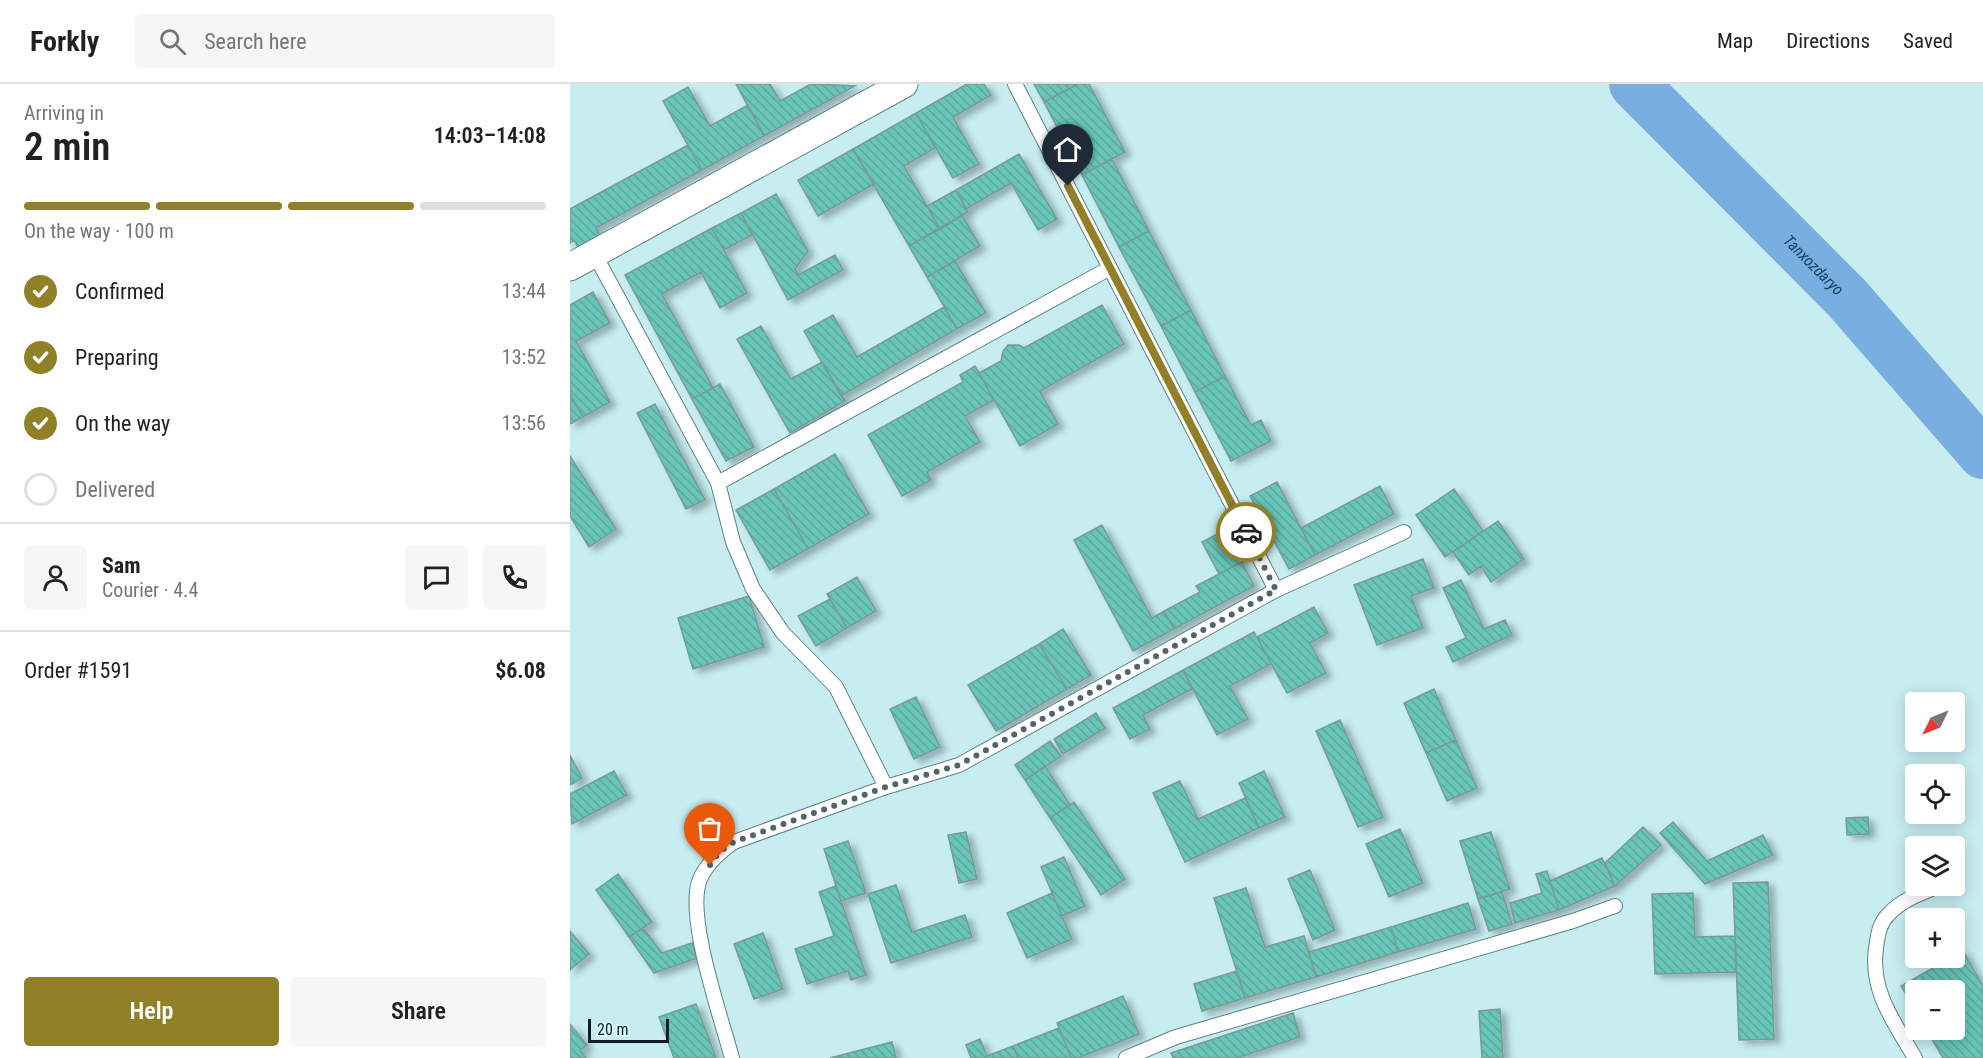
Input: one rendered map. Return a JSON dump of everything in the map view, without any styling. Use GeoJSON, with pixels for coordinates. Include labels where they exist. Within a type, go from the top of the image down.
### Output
{"type":"FeatureCollection","features":[{"type":"Feature","properties":{"kind":"street"},"geometry":{"type":"LineString","coordinates":[[570,267],[904,84]]}},
{"type":"Feature","properties":{"kind":"lane"},"geometry":{"type":"LineString","coordinates":[[1015,84],[1276,590]]}},
{"type":"Feature","properties":{"kind":"lane"},"geometry":{"type":"LineString","coordinates":[[594,253],[718,483],[733,542],[753,589],[783,633],[836,687],[886,787]]}},
{"type":"Feature","properties":{"kind":"lane"},"geometry":{"type":"LineString","coordinates":[[718,483],[1110,268]]}},
{"type":"Feature","properties":{"kind":"lane"},"geometry":{"type":"LineString","coordinates":[[732,1058],[695,917],[700,879],[719,852],[734,842],[886,787],[959,765],[1276,590],[1404,532]]}},
{"type":"Feature","properties":{"kind":"lane"},"geometry":{"type":"LineString","coordinates":[[1915,1058],[1880,999],[1874,970],[1881,924],[1897,906],[1918,896]]}},
{"type":"Feature","properties":{"kind":"lane"},"geometry":{"type":"LineString","coordinates":[[1126,1058],[1176,1037],[1573,921],[1615,906]]}},
{"type":"Feature","properties":{"kind":"building"},"geometry":{"type":"Polygon","coordinates":[[[736,84],[770,84],[780,101],[811,84],[855,86],[764,136],[736,84]]]}},
{"type":"Feature","properties":{"kind":"building"},"geometry":{"type":"Polygon","coordinates":[[[967,84],[984,84],[991,95],[953,117],[979,164],[953,178],[916,113],[967,84]]]}},
{"type":"Feature","properties":{"kind":"building"},"geometry":{"type":"Polygon","coordinates":[[[1034,84],[1078,84],[1044,102],[1034,84]]]}},
{"type":"Feature","properties":{"kind":"building"},"geometry":{"type":"Polygon","coordinates":[[[1078,84],[1089,84],[1125,152],[1082,175],[1044,102],[1078,84]]]}},
{"type":"Feature","properties":{"kind":"building"},"geometry":{"type":"Polygon","coordinates":[[[688,87],[710,126],[748,105],[764,136],[702,170],[663,101],[688,87]]]}},
{"type":"Feature","properties":{"kind":"building"},"geometry":{"type":"Polygon","coordinates":[[[916,113],[935,148],[904,166],[940,229],[909,246],[853,149],[916,113]]]}},
{"type":"Feature","properties":{"kind":"building"},"geometry":{"type":"Polygon","coordinates":[[[688,145],[702,170],[596,228],[601,238],[579,249],[574,240],[570,243],[570,209],[688,145]]]}},
{"type":"Feature","properties":{"kind":"building"},"geometry":{"type":"Polygon","coordinates":[[[853,149],[874,184],[818,216],[798,180],[853,149]]]}},
{"type":"Feature","properties":{"kind":"building"},"geometry":{"type":"Polygon","coordinates":[[[1019,154],[1057,219],[1038,230],[1011,183],[966,209],[956,190],[1019,154]]]}},
{"type":"Feature","properties":{"kind":"building"},"geometry":{"type":"Polygon","coordinates":[[[1112,159],[1149,231],[1119,247],[1082,175],[1112,159]]]}},
{"type":"Feature","properties":{"kind":"building"},"geometry":{"type":"Polygon","coordinates":[[[956,190],[968,212],[940,229],[927,206],[956,190]]]}},
{"type":"Feature","properties":{"kind":"building"},"geometry":{"type":"Polygon","coordinates":[[[776,194],[808,251],[795,269],[798,275],[835,255],[843,270],[788,300],[741,213],[776,194]]]}},
{"type":"Feature","properties":{"kind":"building"},"geometry":{"type":"Polygon","coordinates":[[[741,213],[752,235],[724,250],[712,228],[741,213]]]}},
{"type":"Feature","properties":{"kind":"building"},"geometry":{"type":"Polygon","coordinates":[[[962,215],[980,246],[927,277],[909,246],[962,215]]]}},
{"type":"Feature","properties":{"kind":"building"},"geometry":{"type":"Polygon","coordinates":[[[712,228],[747,293],[720,308],[701,272],[662,294],[713,388],[692,399],[625,275],[712,228]]]}},
{"type":"Feature","properties":{"kind":"building"},"geometry":{"type":"Polygon","coordinates":[[[1149,231],[1191,310],[1161,326],[1119,247],[1149,231]]]}},
{"type":"Feature","properties":{"kind":"building"},"geometry":{"type":"Polygon","coordinates":[[[955,261],[986,313],[957,329],[927,277],[955,261]]]}},
{"type":"Feature","properties":{"kind":"building"},"geometry":{"type":"Polygon","coordinates":[[[593,292],[610,323],[576,341],[610,402],[583,417],[570,394],[570,305],[593,292]]]}},
{"type":"Feature","properties":{"kind":"building"},"geometry":{"type":"Polygon","coordinates":[[[1102,305],[1124,344],[1040,391],[1058,424],[1020,446],[979,373],[1001,361],[1003,351],[1008,345],[1019,345],[1024,348],[1102,305]]]}},
{"type":"Feature","properties":{"kind":"building"},"geometry":{"type":"Polygon","coordinates":[[[944,307],[957,329],[841,396],[804,331],[833,315],[857,357],[944,307]]]}},
{"type":"Feature","properties":{"kind":"building"},"geometry":{"type":"Polygon","coordinates":[[[1191,310],[1225,376],[1195,392],[1161,326],[1191,310]]]}},
{"type":"Feature","properties":{"kind":"building"},"geometry":{"type":"Polygon","coordinates":[[[761,326],[791,379],[822,362],[845,401],[790,433],[737,339],[761,326]]]}},
{"type":"Feature","properties":{"kind":"building"},"geometry":{"type":"Polygon","coordinates":[[[975,366],[994,400],[965,416],[980,442],[927,472],[931,480],[902,496],[868,435],[963,382],[960,375],[975,366]]]}},
{"type":"Feature","properties":{"kind":"building"},"geometry":{"type":"Polygon","coordinates":[[[1225,376],[1251,425],[1261,420],[1271,441],[1231,461],[1195,392],[1225,376]]]}},
{"type":"Feature","properties":{"kind":"building"},"geometry":{"type":"Polygon","coordinates":[[[720,384],[754,447],[726,461],[692,399],[720,384]]]}},
{"type":"Feature","properties":{"kind":"building"},"geometry":{"type":"Polygon","coordinates":[[[570,394],[583,417],[570,424],[570,394]]]}},
{"type":"Feature","properties":{"kind":"building"},"geometry":{"type":"Polygon","coordinates":[[[655,404],[705,500],[686,509],[637,413],[655,404]]]}},
{"type":"Feature","properties":{"kind":"building"},"geometry":{"type":"Polygon","coordinates":[[[835,454],[869,514],[808,549],[774,489],[835,454]]]}},
{"type":"Feature","properties":{"kind":"building"},"geometry":{"type":"Polygon","coordinates":[[[570,456],[616,529],[589,547],[570,516],[570,456]]]}},
{"type":"Feature","properties":{"kind":"building"},"geometry":{"type":"Polygon","coordinates":[[[1277,482],[1315,555],[1289,569],[1250,496],[1277,482]]]}},
{"type":"Feature","properties":{"kind":"building"},"geometry":{"type":"Polygon","coordinates":[[[1380,486],[1394,514],[1315,555],[1301,528],[1380,486]]]}},
{"type":"Feature","properties":{"kind":"building"},"geometry":{"type":"Polygon","coordinates":[[[774,489],[808,549],[770,570],[736,510],[774,489]]]}},
{"type":"Feature","properties":{"kind":"building"},"geometry":{"type":"Polygon","coordinates":[[[1454,489],[1483,531],[1445,557],[1416,515],[1454,489]]]}},
{"type":"Feature","properties":{"kind":"building"},"geometry":{"type":"Polygon","coordinates":[[[1498,521],[1524,559],[1491,582],[1481,566],[1469,575],[1453,552],[1498,521]]]}},
{"type":"Feature","properties":{"kind":"building"},"geometry":{"type":"Polygon","coordinates":[[[1102,525],[1152,618],[1164,611],[1174,629],[1133,651],[1074,540],[1102,525]]]}},
{"type":"Feature","properties":{"kind":"building"},"geometry":{"type":"Polygon","coordinates":[[[1225,530],[1242,562],[1219,574],[1202,542],[1225,530]]]}},
{"type":"Feature","properties":{"kind":"building"},"geometry":{"type":"Polygon","coordinates":[[[1423,559],[1434,588],[1411,596],[1423,628],[1377,645],[1354,585],[1423,559]]]}},
{"type":"Feature","properties":{"kind":"building"},"geometry":{"type":"Polygon","coordinates":[[[1242,562],[1254,586],[1174,629],[1164,611],[1200,592],[1196,586],[1242,562]]]}},
{"type":"Feature","properties":{"kind":"building"},"geometry":{"type":"Polygon","coordinates":[[[857,577],[876,611],[847,628],[827,594],[857,577]]]}},
{"type":"Feature","properties":{"kind":"building"},"geometry":{"type":"Polygon","coordinates":[[[1461,580],[1484,629],[1505,620],[1512,635],[1453,662],[1446,647],[1466,638],[1443,588],[1461,580]]]}},
{"type":"Feature","properties":{"kind":"building"},"geometry":{"type":"Polygon","coordinates":[[[749,596],[764,647],[693,669],[678,618],[749,596]]]}},
{"type":"Feature","properties":{"kind":"building"},"geometry":{"type":"Polygon","coordinates":[[[830,599],[847,628],[816,646],[798,616],[830,599]]]}},
{"type":"Feature","properties":{"kind":"building"},"geometry":{"type":"Polygon","coordinates":[[[1314,607],[1328,633],[1310,643],[1326,673],[1287,693],[1257,637],[1314,607]]]}},
{"type":"Feature","properties":{"kind":"building"},"geometry":{"type":"Polygon","coordinates":[[[1063,629],[1091,675],[1067,689],[1039,644],[1063,629]]]}},
{"type":"Feature","properties":{"kind":"building"},"geometry":{"type":"Polygon","coordinates":[[[1254,632],[1271,664],[1230,686],[1248,719],[1217,735],[1183,670],[1254,632]]]}},
{"type":"Feature","properties":{"kind":"building"},"geometry":{"type":"Polygon","coordinates":[[[1039,644],[1067,689],[996,731],[968,685],[1039,644]]]}},
{"type":"Feature","properties":{"kind":"building"},"geometry":{"type":"Polygon","coordinates":[[[1183,670],[1192,689],[1143,715],[1150,729],[1130,739],[1113,708],[1183,670]]]}},
{"type":"Feature","properties":{"kind":"building"},"geometry":{"type":"Polygon","coordinates":[[[1434,689],[1456,740],[1426,753],[1404,703],[1434,689]]]}},
{"type":"Feature","properties":{"kind":"building"},"geometry":{"type":"Polygon","coordinates":[[[916,697],[940,747],[914,759],[890,709],[916,697]]]}},
{"type":"Feature","properties":{"kind":"building"},"geometry":{"type":"Polygon","coordinates":[[[1096,713],[1105,728],[1063,754],[1054,739],[1096,713]]]}},
{"type":"Feature","properties":{"kind":"building"},"geometry":{"type":"Polygon","coordinates":[[[1340,720],[1383,817],[1358,827],[1316,731],[1340,720]]]}},
{"type":"Feature","properties":{"kind":"building"},"geometry":{"type":"Polygon","coordinates":[[[1456,740],[1477,788],[1447,801],[1426,753],[1456,740]]]}},
{"type":"Feature","properties":{"kind":"building"},"geometry":{"type":"Polygon","coordinates":[[[1050,741],[1061,756],[1025,780],[1015,765],[1050,741]]]}},
{"type":"Feature","properties":{"kind":"building"},"geometry":{"type":"Polygon","coordinates":[[[570,755],[582,778],[570,785],[570,755]]]}},
{"type":"Feature","properties":{"kind":"building"},"geometry":{"type":"Polygon","coordinates":[[[1045,766],[1070,805],[1050,818],[1025,780],[1045,766]]]}},
{"type":"Feature","properties":{"kind":"building"},"geometry":{"type":"Polygon","coordinates":[[[614,771],[627,795],[572,824],[570,794],[614,771]]]}},
{"type":"Feature","properties":{"kind":"building"},"geometry":{"type":"Polygon","coordinates":[[[1264,771],[1285,817],[1259,828],[1239,783],[1264,771]]]}},
{"type":"Feature","properties":{"kind":"building"},"geometry":{"type":"Polygon","coordinates":[[[1180,781],[1198,819],[1245,798],[1259,828],[1185,862],[1153,793],[1180,781]]]}},
{"type":"Feature","properties":{"kind":"building"},"geometry":{"type":"Polygon","coordinates":[[[1074,802],[1125,879],[1101,895],[1050,818],[1074,802]]]}},
{"type":"Feature","properties":{"kind":"building"},"geometry":{"type":"Polygon","coordinates":[[[1868,817],[1869,834],[1847,835],[1846,818],[1868,817]]]}},
{"type":"Feature","properties":{"kind":"building"},"geometry":{"type":"Polygon","coordinates":[[[1673,822],[1707,861],[1763,835],[1773,855],[1705,884],[1660,833],[1673,822]]]}},
{"type":"Feature","properties":{"kind":"building"},"geometry":{"type":"Polygon","coordinates":[[[1643,827],[1661,845],[1615,886],[1605,863],[1643,827]]]}},
{"type":"Feature","properties":{"kind":"building"},"geometry":{"type":"Polygon","coordinates":[[[1400,829],[1423,883],[1389,897],[1366,844],[1400,829]]]}},
{"type":"Feature","properties":{"kind":"building"},"geometry":{"type":"Polygon","coordinates":[[[966,832],[977,879],[959,883],[948,835],[966,832]]]}},
{"type":"Feature","properties":{"kind":"building"},"geometry":{"type":"Polygon","coordinates":[[[1491,832],[1510,889],[1478,899],[1460,841],[1491,832]]]}},
{"type":"Feature","properties":{"kind":"building"},"geometry":{"type":"Polygon","coordinates":[[[848,841],[866,893],[841,901],[824,849],[848,841]]]}},
{"type":"Feature","properties":{"kind":"building"},"geometry":{"type":"Polygon","coordinates":[[[1064,857],[1085,906],[1062,916],[1041,867],[1064,857]]]}},
{"type":"Feature","properties":{"kind":"building"},"geometry":{"type":"Polygon","coordinates":[[[1602,858],[1615,886],[1559,910],[1550,881],[1602,858]]]}},
{"type":"Feature","properties":{"kind":"building"},"geometry":{"type":"Polygon","coordinates":[[[1310,870],[1335,930],[1313,940],[1288,879],[1310,870]]]}},
{"type":"Feature","properties":{"kind":"building"},"geometry":{"type":"Polygon","coordinates":[[[1547,871],[1559,910],[1515,923],[1510,903],[1542,893],[1536,874],[1547,871]]]}},
{"type":"Feature","properties":{"kind":"building"},"geometry":{"type":"Polygon","coordinates":[[[618,874],[652,922],[629,937],[596,890],[618,874]]]}},
{"type":"Feature","properties":{"kind":"building"},"geometry":{"type":"Polygon","coordinates":[[[1768,882],[1774,1039],[1739,1040],[1733,883],[1768,882]]]}},
{"type":"Feature","properties":{"kind":"building"},"geometry":{"type":"Polygon","coordinates":[[[896,885],[912,932],[965,915],[972,937],[891,963],[868,894],[896,885]]]}},
{"type":"Feature","properties":{"kind":"building"},"geometry":{"type":"Polygon","coordinates":[[[836,886],[866,975],[851,980],[848,971],[807,984],[795,949],[834,936],[819,892],[836,886]]]}},
{"type":"Feature","properties":{"kind":"building"},"geometry":{"type":"Polygon","coordinates":[[[1246,888],[1265,947],[1304,936],[1316,977],[1245,998],[1214,898],[1246,888]]]}},
{"type":"Feature","properties":{"kind":"building"},"geometry":{"type":"Polygon","coordinates":[[[1502,892],[1512,924],[1489,931],[1478,899],[1502,892]]]}},
{"type":"Feature","properties":{"kind":"building"},"geometry":{"type":"Polygon","coordinates":[[[1052,893],[1072,939],[1027,958],[1007,913],[1052,893]]]}},
{"type":"Feature","properties":{"kind":"building"},"geometry":{"type":"Polygon","coordinates":[[[1693,893],[1695,937],[1735,936],[1736,972],[1655,974],[1652,894],[1693,893]]]}},
{"type":"Feature","properties":{"kind":"building"},"geometry":{"type":"Polygon","coordinates":[[[1468,903],[1476,929],[1398,952],[1391,927],[1468,903]]]}},
{"type":"Feature","properties":{"kind":"building"},"geometry":{"type":"Polygon","coordinates":[[[1391,927],[1398,952],[1316,977],[1309,952],[1391,927]]]}},
{"type":"Feature","properties":{"kind":"building"},"geometry":{"type":"Polygon","coordinates":[[[643,928],[662,953],[692,943],[697,958],[654,973],[629,937],[643,928]]]}},
{"type":"Feature","properties":{"kind":"building"},"geometry":{"type":"Polygon","coordinates":[[[570,931],[589,954],[570,970],[570,931]]]}},
{"type":"Feature","properties":{"kind":"building"},"geometry":{"type":"Polygon","coordinates":[[[763,933],[783,989],[754,999],[734,944],[763,933]]]}},
{"type":"Feature","properties":{"kind":"building"},"geometry":{"type":"Polygon","coordinates":[[[1965,954],[1983,986],[1983,1058],[1943,1058],[1932,1040],[1965,1040],[1965,980],[1912,980],[1933,968],[1965,968],[1965,954]]]}},
{"type":"Feature","properties":{"kind":"building"},"geometry":{"type":"Polygon","coordinates":[[[1237,971],[1245,998],[1202,1011],[1194,984],[1237,971]]]}},
{"type":"Feature","properties":{"kind":"building"},"geometry":{"type":"Polygon","coordinates":[[[1123,996],[1139,1034],[1078,1058],[1071,1058],[1057,1023],[1123,996]]]}},
{"type":"Feature","properties":{"kind":"building"},"geometry":{"type":"Polygon","coordinates":[[[696,1004],[716,1058],[674,1058],[659,1017],[696,1004]]]}},
{"type":"Feature","properties":{"kind":"building"},"geometry":{"type":"Polygon","coordinates":[[[1500,1009],[1503,1058],[1482,1058],[1479,1011],[1500,1009]]]}},
{"type":"Feature","properties":{"kind":"building"},"geometry":{"type":"Polygon","coordinates":[[[1293,1013],[1300,1037],[1237,1058],[1173,1058],[1171,1053],[1293,1013]]]}},
{"type":"Feature","properties":{"kind":"building"},"geometry":{"type":"Polygon","coordinates":[[[570,1024],[587,1045],[580,1050],[586,1058],[570,1058],[570,1024]]]}},
{"type":"Feature","properties":{"kind":"building"},"geometry":{"type":"Polygon","coordinates":[[[1059,1028],[1071,1058],[1018,1058],[1013,1046],[1059,1028]]]}},
{"type":"Feature","properties":{"kind":"building"},"geometry":{"type":"Polygon","coordinates":[[[980,1039],[987,1056],[1013,1046],[1018,1058],[971,1058],[966,1045],[980,1039]]]}},
{"type":"Feature","properties":{"kind":"building"},"geometry":{"type":"Polygon","coordinates":[[[892,1042],[896,1058],[830,1058],[892,1042]]]}},
{"type":"Feature","properties":{"kind":"waterway","name":"Tanxozdaryo"},"geometry":{"type":"LineString","coordinates":[[1634,84],[1847,298],[1983,454]]}},
{"type":"Feature","properties":{"kind":"way so far"},"geometry":{"type":"LineString","coordinates":[[710,865],[719,852],[734,842],[886,787],[959,765],[1276,590],[1246,532]]}},
{"type":"Feature","properties":{"kind":"route"},"geometry":{"type":"LineString","coordinates":[[1068,186],[1246,532]]}}]}
